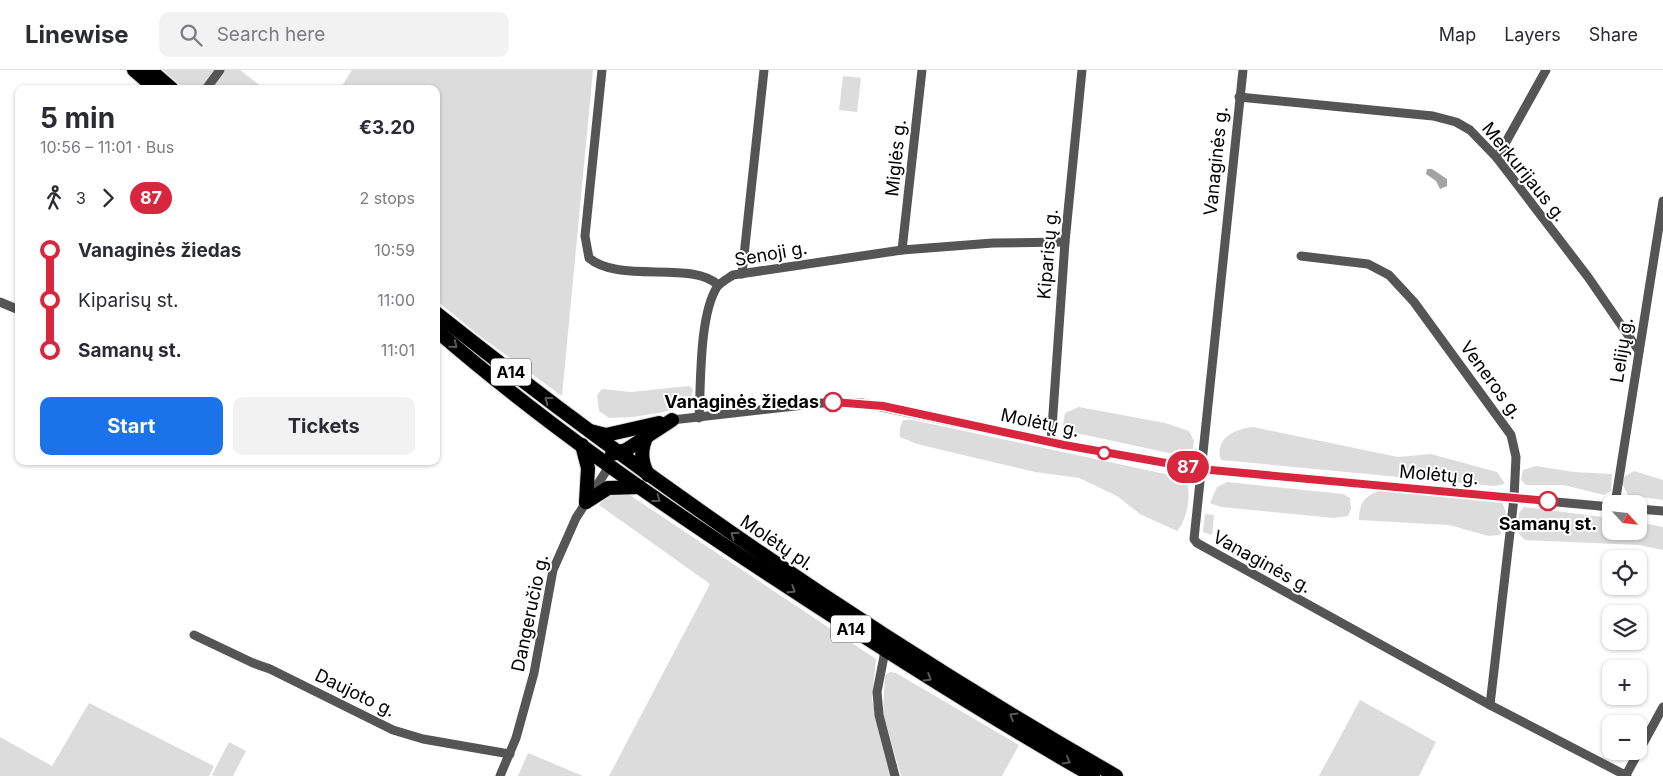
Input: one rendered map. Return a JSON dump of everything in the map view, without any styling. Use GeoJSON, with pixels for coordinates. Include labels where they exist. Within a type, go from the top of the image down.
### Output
{"type":"FeatureCollection","features":[{"type":"Feature","properties":{"kind":"highway"},"geometry":{"type":"LineString","coordinates":[[134,70],[151,85]]}},
{"type":"Feature","properties":{"kind":"highway"},"geometry":{"type":"LineString","coordinates":[[150,70],[167,85]]}},
{"type":"Feature","properties":{"kind":"highway","name":"Molėtų pl."},"geometry":{"type":"LineString","coordinates":[[440,316],[617,453],[846,612],[988,702],[1116,776]]}},
{"type":"Feature","properties":{"kind":"highway","name":"Molėtų pl."},"geometry":{"type":"LineString","coordinates":[[440,333],[587,449],[678,515],[885,651],[1093,776]]}},
{"type":"Feature","properties":{"kind":"highway"},"geometry":{"type":"LineString","coordinates":[[586,430],[606,434],[646,431],[672,420]]}},
{"type":"Feature","properties":{"kind":"highway"},"geometry":{"type":"LineString","coordinates":[[586,502],[587,449],[602,455],[617,453],[626,450],[646,431]]}},
{"type":"Feature","properties":{"kind":"highway"},"geometry":{"type":"LineString","coordinates":[[646,431],[642,445],[642,454],[648,475]]}},
{"type":"Feature","properties":{"kind":"highway"},"geometry":{"type":"LineString","coordinates":[[613,468],[617,453]]}},
{"type":"Feature","properties":{"kind":"highway"},"geometry":{"type":"LineString","coordinates":[[586,502],[608,488],[640,487]]}},
{"type":"Feature","properties":{"kind":"street"},"geometry":{"type":"LineString","coordinates":[[209,85],[220,70]]}},
{"type":"Feature","properties":{"kind":"street","name":"Senoji g."},"geometry":{"type":"LineString","coordinates":[[602,70],[585,236],[589,258],[595,263],[607,267],[702,276],[718,285],[733,276],[742,274],[902,250],[993,244],[1065,242]]}},
{"type":"Feature","properties":{"kind":"street"},"geometry":{"type":"LineString","coordinates":[[742,274],[764,70]]}},
{"type":"Feature","properties":{"kind":"street","name":"Miglės g."},"geometry":{"type":"LineString","coordinates":[[902,250],[922,70]]}},
{"type":"Feature","properties":{"kind":"street","name":"Kiparisų g."},"geometry":{"type":"LineString","coordinates":[[1050,442],[1065,242],[1082,70]]}},
{"type":"Feature","properties":{"kind":"street","name":"Vanaginės g."},"geometry":{"type":"LineString","coordinates":[[1242,70],[1193,532],[1197,543],[1490,705],[1627,776]]}},
{"type":"Feature","properties":{"kind":"street"},"geometry":{"type":"LineString","coordinates":[[1497,158],[1546,70]]}},
{"type":"Feature","properties":{"kind":"street","name":"Merkurijaus g."},"geometry":{"type":"LineString","coordinates":[[1239,97],[1388,110],[1448,120],[1470,130],[1497,158],[1588,277],[1639,350]]}},
{"type":"Feature","properties":{"kind":"street","name":"Lelijų g."},"geometry":{"type":"LineString","coordinates":[[1616,495],[1663,201]]}},
{"type":"Feature","properties":{"kind":"street","name":"Veneros g."},"geometry":{"type":"LineString","coordinates":[[1300,256],[1375,267],[1389,275],[1404,290],[1511,435],[1516,457],[1514,498],[1490,705]]}},
{"type":"Feature","properties":{"kind":"street"},"geometry":{"type":"LineString","coordinates":[[699,418],[702,346],[713,295],[718,285]]}},
{"type":"Feature","properties":{"kind":"street"},"geometry":{"type":"LineString","coordinates":[[0,302],[15,308]]}},
{"type":"Feature","properties":{"kind":"street","name":"Molėtų g."},"geometry":{"type":"LineString","coordinates":[[672,420],[805,404],[844,402],[883,406],[1050,442],[1200,469],[1602,506]]}},
{"type":"Feature","properties":{"kind":"street","name":"Dangeručio g."},"geometry":{"type":"LineString","coordinates":[[500,776],[510,754],[540,652],[553,570],[561,548],[586,502],[613,468]]}},
{"type":"Feature","properties":{"kind":"street"},"geometry":{"type":"LineString","coordinates":[[1648,510],[1663,511]]}},
{"type":"Feature","properties":{"kind":"street","name":"Daujoto g."},"geometry":{"type":"LineString","coordinates":[[194,635],[270,669],[393,730],[423,739],[510,754]]}},
{"type":"Feature","properties":{"kind":"street"},"geometry":{"type":"LineString","coordinates":[[885,651],[877,692],[879,715],[895,776]]}},
{"type":"Feature","properties":{"kind":"street"},"geometry":{"type":"LineString","coordinates":[[1627,776],[1663,707]]}},
{"type":"Feature","properties":{"kind":"shaded area"},"geometry":{"type":"Polygon","coordinates":[[[163,70],[240,70],[260,85],[180,85],[163,70]]]}},
{"type":"Feature","properties":{"kind":"shaded area"},"geometry":{"type":"Polygon","coordinates":[[[352,70],[593,70],[562,396],[477,334],[440,303],[440,85],[343,85],[352,70]]]}},
{"type":"Feature","properties":{"kind":"shaded area"},"geometry":{"type":"Polygon","coordinates":[[[843,76],[861,78],[857,112],[839,110],[843,76]]]}},
{"type":"Feature","properties":{"kind":"shaded area"},"geometry":{"type":"Polygon","coordinates":[[[1427,169],[1432,169],[1447,179],[1447,186],[1440,189],[1436,181],[1426,174],[1427,169]]]}},
{"type":"Feature","properties":{"kind":"shaded area"},"geometry":{"type":"Polygon","coordinates":[[[689,386],[693,389],[689,405],[633,417],[609,418],[599,411],[597,395],[602,389],[631,392],[689,386]]]}},
{"type":"Feature","properties":{"kind":"shaded area"},"geometry":{"type":"Polygon","coordinates":[[[1079,407],[1165,423],[1189,431],[1194,441],[1192,454],[1183,456],[1062,430],[1065,413],[1079,407]]]}},
{"type":"Feature","properties":{"kind":"shaded area"},"geometry":{"type":"Polygon","coordinates":[[[903,420],[913,420],[1179,477],[1187,483],[1188,501],[1186,515],[1177,531],[1140,514],[1117,496],[1079,478],[1035,472],[917,444],[900,437],[900,428],[903,420]]]}},
{"type":"Feature","properties":{"kind":"shaded area"},"geometry":{"type":"Polygon","coordinates":[[[1253,427],[1398,457],[1431,454],[1497,472],[1505,484],[1494,486],[1221,460],[1220,446],[1227,436],[1239,430],[1253,427]]]}},
{"type":"Feature","properties":{"kind":"shaded area"},"geometry":{"type":"Polygon","coordinates":[[[1536,466],[1574,472],[1612,474],[1611,491],[1604,495],[1564,485],[1526,485],[1521,480],[1523,470],[1536,466]]]}},
{"type":"Feature","properties":{"kind":"shaded area"},"geometry":{"type":"Polygon","coordinates":[[[1634,471],[1663,480],[1663,500],[1648,498],[1648,495],[1628,495],[1622,483],[1625,476],[1634,471]]]}},
{"type":"Feature","properties":{"kind":"shaded area"},"geometry":{"type":"Polygon","coordinates":[[[1227,482],[1343,494],[1350,498],[1351,509],[1348,516],[1334,518],[1221,507],[1210,503],[1217,487],[1227,482]]]}},
{"type":"Feature","properties":{"kind":"shaded area"},"geometry":{"type":"Polygon","coordinates":[[[1379,491],[1502,503],[1506,515],[1505,523],[1500,535],[1489,536],[1449,525],[1359,520],[1363,501],[1379,491]]]}},
{"type":"Feature","properties":{"kind":"shaded area"},"geometry":{"type":"Polygon","coordinates":[[[625,492],[876,659],[872,700],[891,776],[609,776],[710,584],[599,505],[608,494],[625,492]]]}},
{"type":"Feature","properties":{"kind":"shaded area"},"geometry":{"type":"Polygon","coordinates":[[[1524,507],[1602,517],[1602,540],[1648,540],[1648,524],[1663,527],[1663,550],[1638,545],[1525,540],[1518,533],[1519,513],[1524,507]]]}},
{"type":"Feature","properties":{"kind":"shaded area"},"geometry":{"type":"Polygon","coordinates":[[[1205,514],[1214,515],[1212,535],[1203,532],[1205,514]]]}},
{"type":"Feature","properties":{"kind":"shaded area"},"geometry":{"type":"Polygon","coordinates":[[[890,672],[896,673],[1019,745],[1002,776],[901,776],[883,713],[885,675],[890,672]]]}},
{"type":"Feature","properties":{"kind":"shaded area"},"geometry":{"type":"Polygon","coordinates":[[[1360,700],[1436,742],[1419,776],[1319,776],[1360,700]]]}},
{"type":"Feature","properties":{"kind":"shaded area"},"geometry":{"type":"Polygon","coordinates":[[[89,703],[214,766],[209,776],[0,776],[0,737],[52,766],[89,703]]]}},
{"type":"Feature","properties":{"kind":"shaded area"},"geometry":{"type":"Polygon","coordinates":[[[229,742],[246,751],[233,776],[212,775],[229,742]]]}},
{"type":"Feature","properties":{"kind":"shaded area"},"geometry":{"type":"Polygon","coordinates":[[[528,753],[583,776],[518,776],[528,753]]]}},
{"type":"Feature","properties":{"kind":"bus line","name":"87"},"geometry":{"type":"LineString","coordinates":[[833,402],[883,406],[1064,445],[1200,469],[1548,501]]}},
{"type":"Feature","properties":{"kind":"place","name":"Vanaginės žiedas"},"geometry":{"type":"Point","coordinates":[833,402]}},
{"type":"Feature","properties":{"kind":"place","name":"Samanų st."},"geometry":{"type":"Point","coordinates":[1548,501]}}]}
